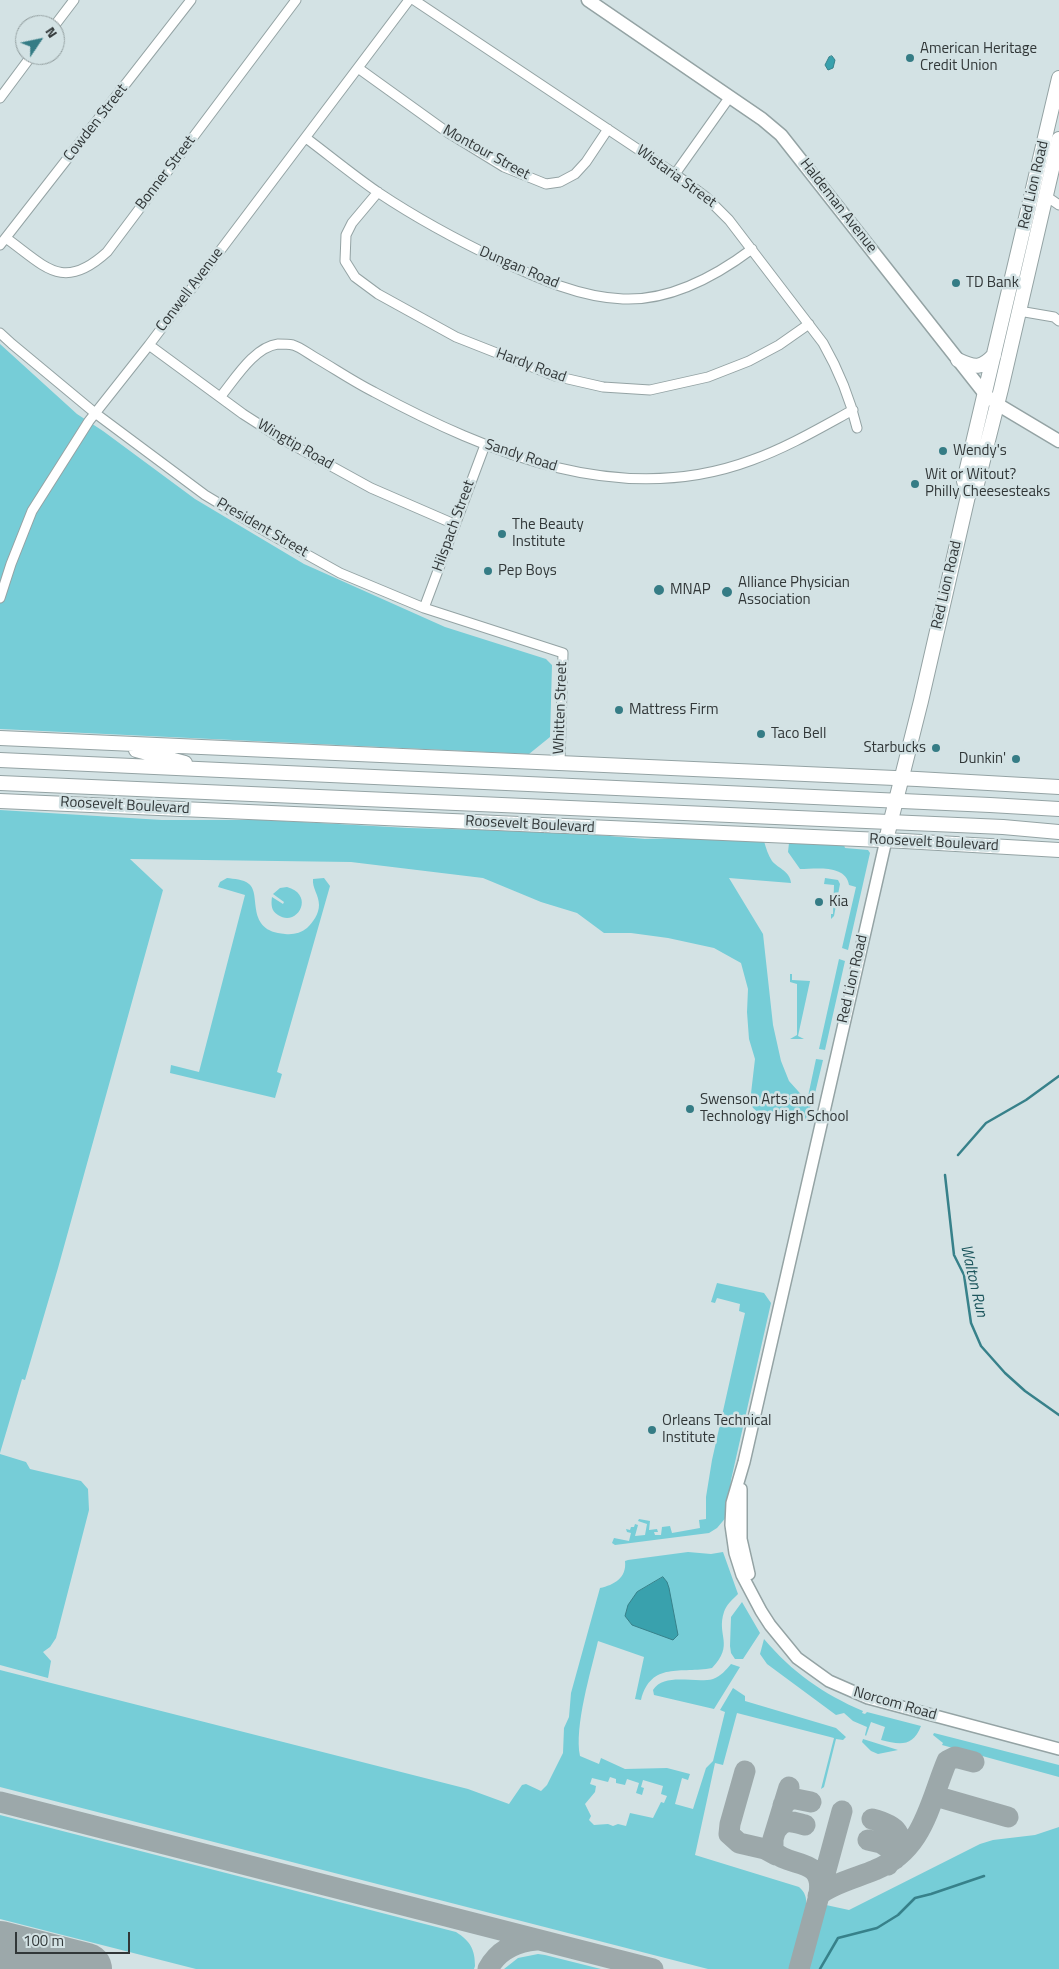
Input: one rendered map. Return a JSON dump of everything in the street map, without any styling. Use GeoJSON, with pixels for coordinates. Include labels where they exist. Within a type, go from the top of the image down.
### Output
{"type":"FeatureCollection","features":[{"type":"Feature","properties":{"kind":"main road","name":"Haldeman Avenue"},"geometry":{"type":"LineString","coordinates":[[588,0],[771,126],[792,146],[985,394],[997,404],[1059,441]]}},
{"type":"Feature","properties":{"kind":"main road","name":"Red Lion Road"},"geometry":{"type":"LineString","coordinates":[[968,496],[964,481],[1059,78]]}},
{"type":"Feature","properties":{"kind":"main road","name":"Red Lion Road"},"geometry":{"type":"LineString","coordinates":[[886,840],[968,496],[977,484],[997,404],[1059,139]]}},
{"type":"Feature","properties":{"kind":"main road"},"geometry":{"type":"LineString","coordinates":[[958,360],[969,365],[982,365],[987,363],[994,355]]}},
{"type":"Feature","properties":{"kind":"main road"},"geometry":{"type":"LineString","coordinates":[[0,738],[902,778],[1059,787]]}},
{"type":"Feature","properties":{"kind":"main road"},"geometry":{"type":"LineString","coordinates":[[111,743],[210,770]]}},
{"type":"Feature","properties":{"kind":"main road"},"geometry":{"type":"LineString","coordinates":[[0,760],[1059,809]]}},
{"type":"Feature","properties":{"kind":"main road","name":"Roosevelt Boulevard"},"geometry":{"type":"LineString","coordinates":[[0,783],[891,822],[1059,832]]}},
{"type":"Feature","properties":{"kind":"main road"},"geometry":{"type":"LineString","coordinates":[[283,814],[359,799]]}},
{"type":"Feature","properties":{"kind":"main road","name":"Roosevelt Boulevard"},"geometry":{"type":"LineString","coordinates":[[0,801],[886,840],[1059,850]]}},
{"type":"Feature","properties":{"kind":"main road"},"geometry":{"type":"LineString","coordinates":[[594,809],[674,831]]}},
{"type":"Feature","properties":{"kind":"street"},"geometry":{"type":"LineString","coordinates":[[63,15],[74,0]]}},
{"type":"Feature","properties":{"kind":"street","name":"Cowden Street"},"geometry":{"type":"LineString","coordinates":[[3,241],[191,0]]}},
{"type":"Feature","properties":{"kind":"street","name":"Bonner Street"},"geometry":{"type":"LineString","coordinates":[[3,241],[46,267],[62,273],[76,273],[93,265],[107,252],[296,0]]}},
{"type":"Feature","properties":{"kind":"street","name":"Conwell Avenue"},"geometry":{"type":"LineString","coordinates":[[0,598],[32,511],[95,413],[149,345],[409,0]]}},
{"type":"Feature","properties":{"kind":"street","name":"Wistaria Street"},"geometry":{"type":"LineString","coordinates":[[414,0],[675,174],[715,204],[809,324],[834,361],[853,410],[857,428]]}},
{"type":"Feature","properties":{"kind":"street"},"geometry":{"type":"LineString","coordinates":[[0,98],[25,65]]}},
{"type":"Feature","properties":{"kind":"street","name":"Montour Street"},"geometry":{"type":"LineString","coordinates":[[358,68],[447,132],[504,167],[546,184],[560,182],[575,174],[586,162],[608,129]]}},
{"type":"Feature","properties":{"kind":"street"},"geometry":{"type":"LineString","coordinates":[[675,174],[729,98]]}},
{"type":"Feature","properties":{"kind":"street","name":"Dungan Road"},"geometry":{"type":"LineString","coordinates":[[306,138],[378,192],[431,226],[545,282],[582,293],[624,299],[671,291],[709,278],[752,249]]}},
{"type":"Feature","properties":{"kind":"street","name":"Hardy Road"},"geometry":{"type":"LineString","coordinates":[[378,192],[352,223],[346,235],[345,261],[355,277],[378,294],[456,337],[522,365],[555,376],[603,387],[650,390],[708,377],[749,361],[779,345],[809,324]]}},
{"type":"Feature","properties":{"kind":"street"},"geometry":{"type":"LineString","coordinates":[[1046,196],[1059,205]]}},
{"type":"Feature","properties":{"kind":"street"},"geometry":{"type":"LineString","coordinates":[[1019,311],[1054,318],[1059,321]]}},
{"type":"Feature","properties":{"kind":"street","name":"President Street"},"geometry":{"type":"LineString","coordinates":[[0,333],[95,413],[205,495],[270,534],[340,573],[424,608],[563,652]]}},
{"type":"Feature","properties":{"kind":"street","name":"Sandy Road"},"geometry":{"type":"LineString","coordinates":[[221,396],[256,354],[264,348],[278,344],[294,345],[372,391],[428,420],[485,445],[527,460],[574,472],[615,478],[652,478],[709,473],[751,461],[802,439],[853,410]]}},
{"type":"Feature","properties":{"kind":"street","name":"Wingtip Road"},"geometry":{"type":"LineString","coordinates":[[149,345],[243,414],[282,439],[372,488],[454,524]]}},
{"type":"Feature","properties":{"kind":"street","name":"Hilspach Street"},"geometry":{"type":"LineString","coordinates":[[424,608],[485,445]]}},
{"type":"Feature","properties":{"kind":"street","name":"Whitten Street"},"geometry":{"type":"LineString","coordinates":[[560,763],[563,652]]}},
{"type":"Feature","properties":{"kind":"street","name":"Red Lion Road"},"geometry":{"type":"LineString","coordinates":[[732,1536],[732,1503],[744,1462],[886,840]]}},
{"type":"Feature","properties":{"kind":"street","name":"Red Lion Road"},"geometry":{"type":"LineString","coordinates":[[740,1525],[744,1462]]}},
{"type":"Feature","properties":{"kind":"street","name":"Norcom Road"},"geometry":{"type":"LineString","coordinates":[[740,1525],[744,1555],[761,1610]]}},
{"type":"Feature","properties":{"kind":"street","name":"Norcom Road"},"geometry":{"type":"LineString","coordinates":[[732,1536],[742,1575],[774,1631],[797,1658],[835,1684],[868,1698],[1059,1749]]}},
{"type":"Feature","properties":{"kind":"shaded area"},"geometry":{"type":"Polygon","coordinates":[[[832,56],[835,60],[833,68],[828,70],[825,65],[829,57],[832,56]]]}},
{"type":"Feature","properties":{"kind":"shaded area"},"geometry":{"type":"Polygon","coordinates":[[[0,344],[77,414],[195,499],[304,564],[445,627],[546,659],[552,665],[550,737],[529,754],[0,729],[0,344]]]}},
{"type":"Feature","properties":{"kind":"shaded area"},"geometry":{"type":"Polygon","coordinates":[[[0,810],[162,820],[266,820],[409,828],[562,832],[645,839],[691,838],[764,841],[772,861],[789,876],[791,883],[729,878],[763,934],[773,1025],[781,1061],[789,1081],[807,1101],[816,1059],[823,1060],[812,1106],[806,1119],[800,1121],[759,1113],[753,1108],[750,1102],[755,1059],[749,1039],[748,989],[741,963],[714,948],[668,938],[631,933],[604,933],[577,913],[541,902],[483,878],[351,862],[130,859],[163,890],[58,1268],[25,1380],[22,1379],[0,1453],[0,810]]]}},
{"type":"Feature","properties":{"kind":"shaded area"},"geometry":{"type":"Polygon","coordinates":[[[789,843],[844,845],[845,848],[868,850],[870,853],[848,950],[842,948],[856,887],[849,885],[847,878],[836,871],[829,869],[800,869],[788,852],[789,843]]]}},
{"type":"Feature","properties":{"kind":"shaded area"},"geometry":{"type":"Polygon","coordinates":[[[227,878],[247,882],[253,889],[256,912],[264,926],[272,931],[288,934],[305,930],[317,915],[319,901],[313,879],[324,878],[330,886],[277,1072],[282,1074],[275,1098],[170,1073],[171,1065],[199,1072],[245,895],[218,887],[220,882],[227,878]]]}},
{"type":"Feature","properties":{"kind":"shaded area"},"geometry":{"type":"Polygon","coordinates":[[[825,878],[838,880],[840,884],[834,916],[831,919],[831,914],[833,914],[834,885],[824,884],[825,878]]]}},
{"type":"Feature","properties":{"kind":"shaded area"},"geometry":{"type":"Polygon","coordinates":[[[287,887],[296,891],[302,903],[301,909],[297,914],[285,918],[274,911],[272,897],[283,904],[284,902],[273,894],[280,888],[287,887]]]}},
{"type":"Feature","properties":{"kind":"shaded area"},"geometry":{"type":"Polygon","coordinates":[[[839,959],[845,961],[825,1050],[819,1049],[839,959]]]}},
{"type":"Feature","properties":{"kind":"shaded area"},"geometry":{"type":"Polygon","coordinates":[[[790,974],[792,974],[792,980],[810,981],[798,1036],[804,1039],[790,1039],[797,1035],[797,984],[790,982],[790,974]]]}},
{"type":"Feature","properties":{"kind":"shaded area"},"geometry":{"type":"Polygon","coordinates":[[[717,1283],[764,1293],[771,1303],[731,1480],[728,1515],[717,1528],[709,1533],[615,1545],[612,1543],[614,1538],[629,1541],[631,1533],[627,1532],[626,1529],[630,1530],[635,1524],[638,1525],[635,1536],[645,1535],[647,1524],[638,1521],[639,1519],[650,1521],[649,1530],[657,1529],[658,1532],[654,1532],[655,1535],[661,1535],[662,1527],[670,1526],[672,1533],[700,1528],[699,1520],[706,1519],[706,1497],[712,1460],[745,1313],[739,1311],[740,1304],[717,1298],[715,1303],[711,1302],[717,1283]]]}},
{"type":"Feature","properties":{"kind":"shaded area"},"geometry":{"type":"Polygon","coordinates":[[[0,1454],[26,1462],[30,1469],[81,1481],[88,1489],[89,1510],[56,1638],[50,1647],[43,1652],[51,1661],[48,1678],[0,1665],[0,1454]]]}},
{"type":"Feature","properties":{"kind":"shaded area"},"geometry":{"type":"Polygon","coordinates":[[[688,1552],[711,1554],[723,1552],[738,1594],[724,1612],[722,1627],[724,1646],[719,1660],[712,1668],[679,1670],[660,1674],[652,1679],[641,1700],[635,1699],[644,1657],[598,1641],[581,1715],[579,1730],[580,1756],[599,1764],[601,1758],[625,1769],[667,1768],[690,1774],[688,1780],[682,1778],[675,1804],[693,1809],[706,1768],[713,1761],[725,1712],[720,1710],[733,1688],[745,1696],[745,1701],[836,1728],[846,1737],[843,1740],[836,1739],[824,1787],[821,1789],[834,1738],[737,1713],[723,1765],[715,1763],[695,1855],[799,1887],[803,1891],[806,1898],[806,1906],[790,1969],[708,1969],[0,1787],[0,1670],[468,1789],[509,1804],[522,1785],[526,1784],[541,1791],[547,1785],[563,1753],[564,1728],[569,1717],[571,1693],[600,1588],[615,1583],[622,1576],[625,1561],[688,1552]],[[610,1777],[608,1782],[592,1778],[590,1784],[596,1786],[595,1792],[585,1804],[591,1816],[589,1820],[594,1825],[608,1824],[613,1826],[618,1824],[626,1826],[630,1813],[653,1818],[661,1802],[664,1803],[667,1796],[661,1794],[663,1786],[643,1780],[641,1787],[644,1788],[642,1795],[636,1793],[639,1783],[627,1779],[625,1785],[616,1783],[616,1779],[610,1777]]]}},
{"type":"Feature","properties":{"kind":"shaded area"},"geometry":{"type":"Polygon","coordinates":[[[663,1577],[669,1588],[678,1635],[673,1640],[632,1625],[625,1616],[628,1605],[637,1592],[663,1577]]]}},
{"type":"Feature","properties":{"kind":"shaded area"},"geometry":{"type":"Polygon","coordinates":[[[742,1602],[760,1633],[743,1659],[735,1659],[731,1653],[730,1646],[731,1617],[742,1602]]]}},
{"type":"Feature","properties":{"kind":"shaded area"},"geometry":{"type":"Polygon","coordinates":[[[764,1639],[797,1672],[821,1689],[863,1711],[862,1713],[865,1714],[867,1712],[921,1726],[918,1733],[914,1738],[905,1743],[888,1742],[881,1740],[885,1727],[871,1722],[866,1736],[867,1727],[853,1721],[844,1713],[836,1715],[767,1664],[760,1654],[764,1639]]]}},
{"type":"Feature","properties":{"kind":"shaded area"},"geometry":{"type":"Polygon","coordinates":[[[731,1664],[740,1667],[714,1709],[654,1695],[653,1690],[665,1681],[713,1679],[721,1675],[731,1664]]]}},
{"type":"Feature","properties":{"kind":"shaded area"},"geometry":{"type":"Polygon","coordinates":[[[934,1733],[1059,1765],[1059,1777],[942,1745],[943,1743],[933,1735],[934,1733]]]}},
{"type":"Feature","properties":{"kind":"shaded area"},"geometry":{"type":"Polygon","coordinates":[[[863,1739],[898,1750],[878,1754],[871,1751],[862,1742],[863,1739]]]}},
{"type":"Feature","properties":{"kind":"shaded area"},"geometry":{"type":"Polygon","coordinates":[[[0,1815],[456,1932],[471,1946],[475,1966],[474,1969],[196,1969],[0,1919],[0,1815]]]}},
{"type":"Feature","properties":{"kind":"shaded area"},"geometry":{"type":"Polygon","coordinates":[[[1059,1827],[1059,1969],[809,1969],[826,1905],[849,1910],[980,1844],[993,1840],[1035,1835],[1059,1827]]]}},
{"type":"Feature","properties":{"kind":"shaded area"},"geometry":{"type":"Polygon","coordinates":[[[538,1954],[601,1969],[504,1969],[518,1958],[538,1954]]]}},
{"type":"Feature","properties":{"kind":"waterway","name":"Walton Run"},"geometry":{"type":"LineString","coordinates":[[958,1155],[986,1123],[1026,1100],[1059,1076]]}},
{"type":"Feature","properties":{"kind":"waterway","name":"Walton Run"},"geometry":{"type":"LineString","coordinates":[[945,1175],[954,1255],[964,1275],[971,1323],[981,1346],[1005,1373],[1025,1391],[1059,1415]]}},
{"type":"Feature","properties":{"kind":"waterway","name":"Walton Run"},"geometry":{"type":"LineString","coordinates":[[820,1969],[838,1938],[877,1928],[898,1915],[915,1898],[984,1876]]}},
{"type":"Feature","properties":{"kind":"taxiway"},"geometry":{"type":"LineString","coordinates":[[818,1896],[837,1884],[875,1870],[904,1851],[915,1838],[923,1824],[947,1761],[955,1757],[974,1762]]}},
{"type":"Feature","properties":{"kind":"taxiway"},"geometry":{"type":"LineString","coordinates":[[745,1771],[729,1834],[739,1843],[765,1849],[776,1855]]}},
{"type":"Feature","properties":{"kind":"taxiway"},"geometry":{"type":"LineString","coordinates":[[789,1787],[773,1839],[773,1850],[779,1856],[811,1868],[816,1873],[819,1882],[819,1894]]}},
{"type":"Feature","properties":{"kind":"taxiway"},"geometry":{"type":"LineString","coordinates":[[935,1796],[1008,1817]]}},
{"type":"Feature","properties":{"kind":"taxiway"},"geometry":{"type":"LineString","coordinates":[[783,1805],[791,1798],[811,1802]]}},
{"type":"Feature","properties":{"kind":"taxiway"},"geometry":{"type":"LineString","coordinates":[[0,1802],[653,1969]]}},
{"type":"Feature","properties":{"kind":"taxiway"},"geometry":{"type":"LineString","coordinates":[[799,1969],[842,1811]]}},
{"type":"Feature","properties":{"kind":"taxiway"},"geometry":{"type":"LineString","coordinates":[[872,1819],[887,1824],[897,1832],[900,1843],[895,1859]]}},
{"type":"Feature","properties":{"kind":"taxiway"},"geometry":{"type":"LineString","coordinates":[[777,1829],[786,1822],[805,1825]]}},
{"type":"Feature","properties":{"kind":"taxiway"},"geometry":{"type":"LineString","coordinates":[[868,1840],[881,1843],[890,1849],[892,1857],[888,1865]]}},
{"type":"Feature","properties":{"kind":"taxiway"},"geometry":{"type":"LineString","coordinates":[[488,1969],[492,1962],[508,1948],[536,1940]]}},
{"type":"Feature","properties":{"kind":"runway"},"geometry":{"type":"LineString","coordinates":[[0,1947],[86,1969]]}},
{"type":"Feature","properties":{"kind":"place","name":"American Heritage Credit Union"},"geometry":{"type":"Point","coordinates":[910,58]}},
{"type":"Feature","properties":{"kind":"place","name":"TD Bank"},"geometry":{"type":"Point","coordinates":[956,283]}},
{"type":"Feature","properties":{"kind":"place","name":"Wendy's"},"geometry":{"type":"Point","coordinates":[943,451]}},
{"type":"Feature","properties":{"kind":"place","name":"Wit or Witout? Philly Cheesesteaks"},"geometry":{"type":"Point","coordinates":[915,484]}},
{"type":"Feature","properties":{"kind":"place","name":"The Beauty Institute"},"geometry":{"type":"Point","coordinates":[502,534]}},
{"type":"Feature","properties":{"kind":"place","name":"Pep Boys"},"geometry":{"type":"Point","coordinates":[488,571]}},
{"type":"Feature","properties":{"kind":"place","name":"MNAP"},"geometry":{"type":"Point","coordinates":[659,590]}},
{"type":"Feature","properties":{"kind":"place","name":"Alliance Physician Association"},"geometry":{"type":"Point","coordinates":[727,592]}},
{"type":"Feature","properties":{"kind":"place","name":"Mattress Firm"},"geometry":{"type":"Point","coordinates":[619,710]}},
{"type":"Feature","properties":{"kind":"place","name":"Taco Bell"},"geometry":{"type":"Point","coordinates":[761,734]}},
{"type":"Feature","properties":{"kind":"place","name":"Starbucks"},"geometry":{"type":"Point","coordinates":[936,748]}},
{"type":"Feature","properties":{"kind":"place","name":"Dunkin'"},"geometry":{"type":"Point","coordinates":[1016,759]}},
{"type":"Feature","properties":{"kind":"place","name":"Kia"},"geometry":{"type":"Point","coordinates":[819,902]}},
{"type":"Feature","properties":{"kind":"place","name":"Swenson Arts and Technology High School"},"geometry":{"type":"Point","coordinates":[690,1109]}},
{"type":"Feature","properties":{"kind":"place","name":"Orleans Technical Institute"},"geometry":{"type":"Point","coordinates":[652,1430]}}]}
